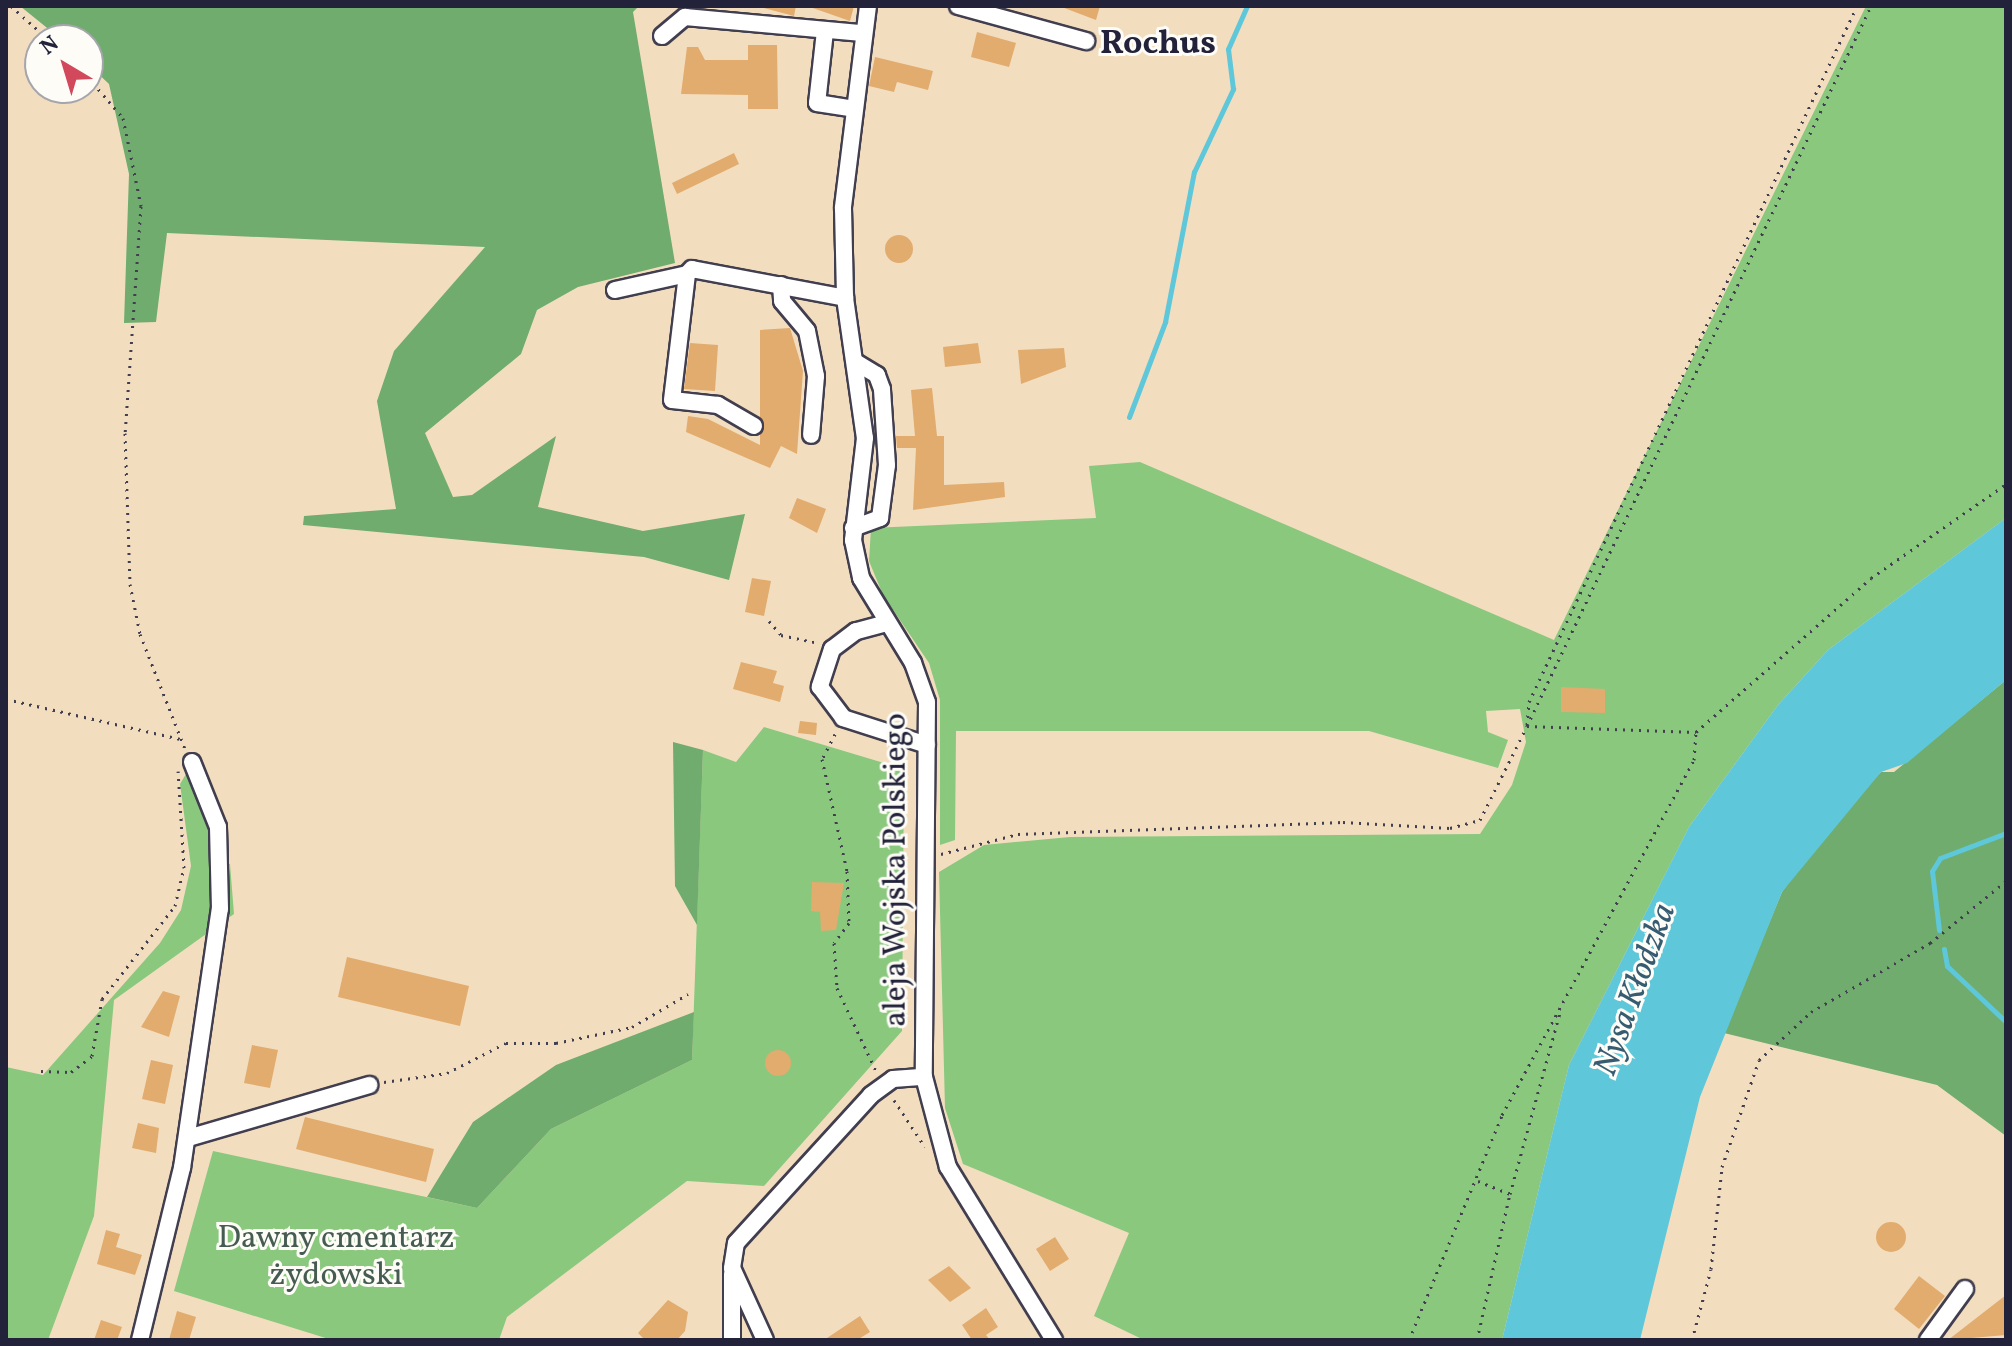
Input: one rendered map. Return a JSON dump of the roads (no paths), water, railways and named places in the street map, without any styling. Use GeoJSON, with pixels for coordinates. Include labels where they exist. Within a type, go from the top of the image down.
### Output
{"type":"FeatureCollection","features":[{"type":"Feature","properties":{"kind":"street","name":"aleja Wojska Polskiego"},"geometry":{"type":"LineString","coordinates":[[868,6],[850,108],[845,298],[865,438],[853,528],[861,578],[883,624],[920,678],[927,745],[924,1077],[948,1167],[1054,1340]]}},
{"type":"Feature","properties":{"kind":"street"},"geometry":{"type":"LineString","coordinates":[[958,6],[1086,41]]}},
{"type":"Feature","properties":{"kind":"street"},"geometry":{"type":"LineString","coordinates":[[662,36],[685,17],[862,33]]}},
{"type":"Feature","properties":{"kind":"street"},"geometry":{"type":"LineString","coordinates":[[825,31],[817,103],[850,108]]}},
{"type":"Feature","properties":{"kind":"street"},"geometry":{"type":"LineString","coordinates":[[615,290],[687,274],[692,269],[845,298]]}},
{"type":"Feature","properties":{"kind":"street"},"geometry":{"type":"LineString","coordinates":[[687,274],[672,400],[718,405],[754,426]]}},
{"type":"Feature","properties":{"kind":"street"},"geometry":{"type":"LineString","coordinates":[[781,285],[782,301],[807,331],[816,376],[811,435]]}},
{"type":"Feature","properties":{"kind":"street"},"geometry":{"type":"LineString","coordinates":[[853,528],[880,518],[887,465],[882,389],[877,375],[855,362]]}},
{"type":"Feature","properties":{"kind":"street"},"geometry":{"type":"LineString","coordinates":[[883,624],[856,631],[823,662],[820,687],[843,718],[927,745]]}},
{"type":"Feature","properties":{"kind":"street"},"geometry":{"type":"LineString","coordinates":[[140,1340],[188,1138],[220,909],[218,827],[192,762]]}},
{"type":"Feature","properties":{"kind":"street"},"geometry":{"type":"LineString","coordinates":[[732,1340],[732,1268],[749,1226],[884,1084],[924,1077]]}},
{"type":"Feature","properties":{"kind":"street"},"geometry":{"type":"LineString","coordinates":[[188,1138],[369,1085]]}},
{"type":"Feature","properties":{"kind":"street"},"geometry":{"type":"LineString","coordinates":[[732,1268],[765,1340]]}},
{"type":"Feature","properties":{"kind":"street"},"geometry":{"type":"LineString","coordinates":[[1928,1340],[1965,1289]]}},
{"type":"Feature","properties":{"kind":"water","name":"Nysa Kłodzka"},"geometry":{"type":"Polygon","coordinates":[[[2006,518],[2006,680],[1907,763],[1881,772],[1782,892],[1700,1097],[1640,1340],[1502,1340],[1569,1065],[1689,827],[1778,705],[1828,650],[2006,518]]]}},
{"type":"Feature","properties":{"kind":"waterway"},"geometry":{"type":"LineString","coordinates":[[1129,417],[1165,322],[1194,172],[1233,89],[1228,49],[1247,6]]}},
{"type":"Feature","properties":{"kind":"waterway"},"geometry":{"type":"LineString","coordinates":[[1939,930],[1932,871],[1940,858],[2006,833]]}},
{"type":"Feature","properties":{"kind":"waterway"},"geometry":{"type":"LineString","coordinates":[[1944,949],[1947,966],[2006,1022]]}},
{"type":"Feature","properties":{"kind":"district","name":"Rochus"},"geometry":{"type":"Point","coordinates":[1158,45]}},
{"type":"Feature","properties":{"kind":"park label","name":"Dawny cmentarz żydowski"},"geometry":{"type":"Point","coordinates":[336,1258]}}]}
